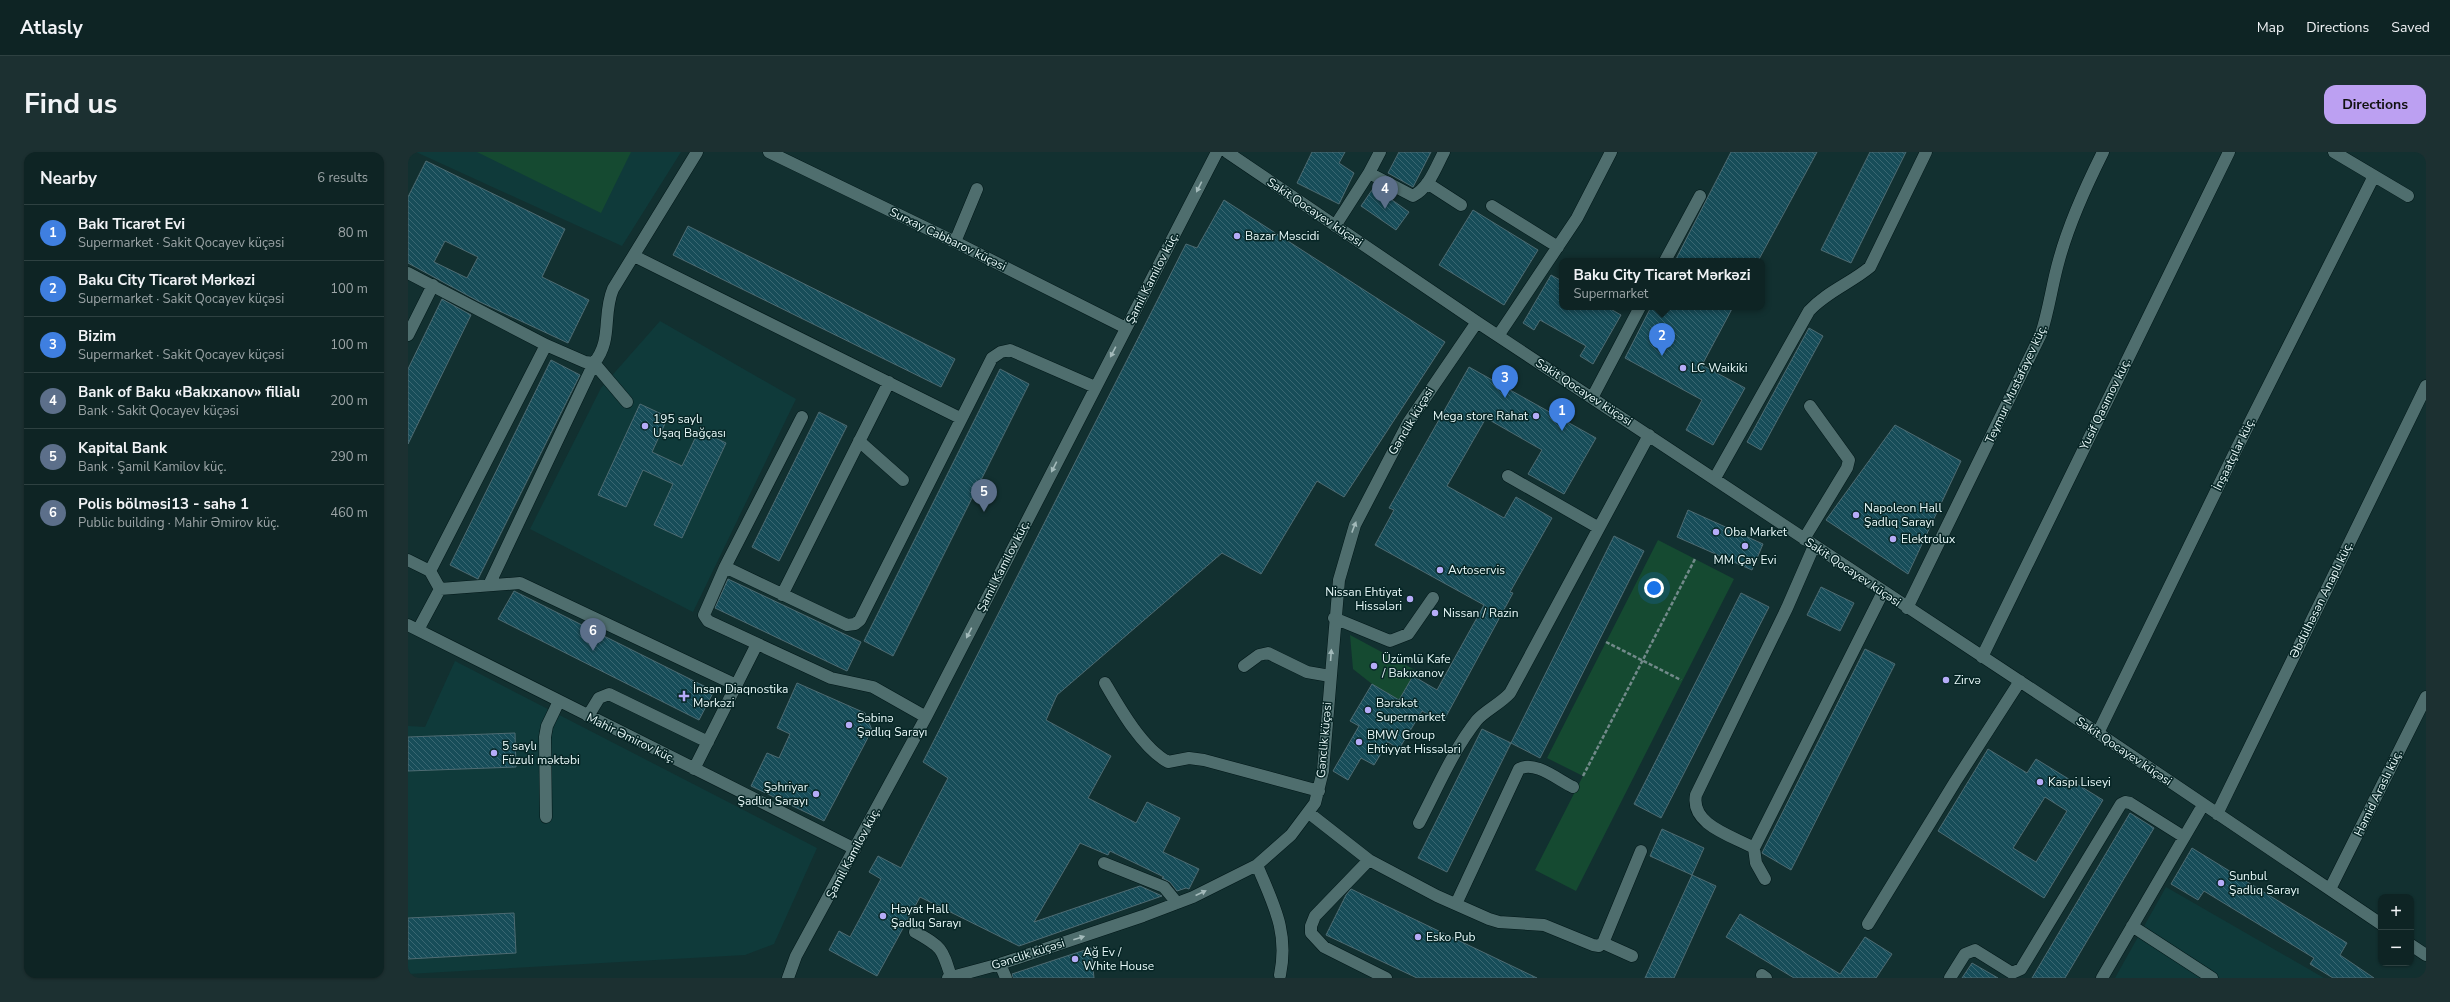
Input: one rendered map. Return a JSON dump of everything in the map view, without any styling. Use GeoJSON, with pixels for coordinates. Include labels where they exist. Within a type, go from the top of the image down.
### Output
{"type":"FeatureCollection","features":[{"type":"Feature","properties":{"kind":"street"},"geometry":{"type":"LineString","coordinates":[[489,584],[594,363],[602,353],[608,301],[698,152]]}},
{"type":"Feature","properties":{"kind":"street","name":"Surxay Cabbarov küçəsi"},"geometry":{"type":"LineString","coordinates":[[769,152],[955,242],[1126,328]]}},
{"type":"Feature","properties":{"kind":"street","name":"Şamil Kamilov küç."},"geometry":{"type":"LineString","coordinates":[[788,978],[796,956],[926,717],[1217,152]]}},
{"type":"Feature","properties":{"kind":"street","name":"Sakit Qocayev küçəsi"},"geometry":{"type":"LineString","coordinates":[[1227,152],[1477,322],[1715,478],[1907,608],[2098,733],[2378,922]]}},
{"type":"Feature","properties":{"kind":"street"},"geometry":{"type":"LineString","coordinates":[[1335,226],[1369,173],[1380,152]]}},
{"type":"Feature","properties":{"kind":"street"},"geometry":{"type":"LineString","coordinates":[[1369,173],[1414,196],[1420,193],[1427,183],[1444,152]]}},
{"type":"Feature","properties":{"kind":"street"},"geometry":{"type":"LineString","coordinates":[[1498,336],[1590,197],[1612,152]]}},
{"type":"Feature","properties":{"kind":"street"},"geometry":{"type":"LineString","coordinates":[[1715,478],[1809,311],[1820,299],[1855,280],[1870,266],[1926,152]]}},
{"type":"Feature","properties":{"kind":"street","name":"Teymur Mustafayev küç."},"geometry":{"type":"LineString","coordinates":[[1907,608],[2041,334],[2048,314],[2059,258],[2087,186],[2103,152]]}},
{"type":"Feature","properties":{"kind":"street","name":"Yusif Qasımov küç."},"geometry":{"type":"LineString","coordinates":[[1982,657],[2229,152]]}},
{"type":"Feature","properties":{"kind":"street"},"geometry":{"type":"LineString","coordinates":[[2334,152],[2408,196]]}},
{"type":"Feature","properties":{"kind":"street","name":"İnşaatçılar küç."},"geometry":{"type":"LineString","coordinates":[[2098,733],[2237,448],[2374,176]]}},
{"type":"Feature","properties":{"kind":"street"},"geometry":{"type":"LineString","coordinates":[[1427,183],[1462,205]]}},
{"type":"Feature","properties":{"kind":"street"},"geometry":{"type":"LineString","coordinates":[[955,242],[977,189]]}},
{"type":"Feature","properties":{"kind":"street"},"geometry":{"type":"LineString","coordinates":[[1667,258],[1700,196]]}},
{"type":"Feature","properties":{"kind":"street"},"geometry":{"type":"LineString","coordinates":[[1492,206],[1558,247]]}},
{"type":"Feature","properties":{"kind":"street"},"geometry":{"type":"LineString","coordinates":[[634,256],[960,418]]}},
{"type":"Feature","properties":{"kind":"street"},"geometry":{"type":"LineString","coordinates":[[408,273],[546,345],[585,362],[594,363],[627,402]]}},
{"type":"Feature","properties":{"kind":"street"},"geometry":{"type":"LineString","coordinates":[[408,335],[433,285]]}},
{"type":"Feature","properties":{"kind":"street"},"geometry":{"type":"LineString","coordinates":[[1592,398],[1638,310]]}},
{"type":"Feature","properties":{"kind":"street","name":"Gənclik küçəsi"},"geometry":{"type":"LineString","coordinates":[[950,978],[1000,964],[1177,903],[1235,878],[1257,865],[1291,835],[1309,812],[1319,791],[1323,771],[1334,618],[1344,555],[1355,525],[1367,499],[1408,423],[1477,322]]}},
{"type":"Feature","properties":{"kind":"street"},"geometry":{"type":"LineString","coordinates":[[430,571],[546,345]]}},
{"type":"Feature","properties":{"kind":"street"},"geometry":{"type":"LineString","coordinates":[[725,567],[782,595],[847,624],[855,624],[860,620],[960,418],[992,358],[1001,352],[1010,350],[1095,387]]}},
{"type":"Feature","properties":{"kind":"street"},"geometry":{"type":"LineString","coordinates":[[782,595],[889,382]]}},
{"type":"Feature","properties":{"kind":"street","name":"Əbdülhəsən Anaplı küç."},"geometry":{"type":"LineString","coordinates":[[2217,814],[2426,386]]}},
{"type":"Feature","properties":{"kind":"street"},"geometry":{"type":"LineString","coordinates":[[1804,539],[1847,468],[1849,460],[1810,406]]}},
{"type":"Feature","properties":{"kind":"street"},"geometry":{"type":"LineString","coordinates":[[802,417],[725,567],[704,615],[708,621],[831,678],[873,687],[926,717]]}},
{"type":"Feature","properties":{"kind":"street"},"geometry":{"type":"LineString","coordinates":[[1419,823],[1468,732],[1479,718],[1501,704],[1510,693],[1649,436]]}},
{"type":"Feature","properties":{"kind":"street"},"geometry":{"type":"LineString","coordinates":[[859,441],[903,480]]}},
{"type":"Feature","properties":{"kind":"street"},"geometry":{"type":"LineString","coordinates":[[1508,476],[1599,528]]}},
{"type":"Feature","properties":{"kind":"street"},"geometry":{"type":"LineString","coordinates":[[1754,848],[1704,821],[1695,808],[1696,795],[1787,608],[1814,546]]}},
{"type":"Feature","properties":{"kind":"street"},"geometry":{"type":"LineString","coordinates":[[408,560],[430,571],[440,589]]}},
{"type":"Feature","properties":{"kind":"street"},"geometry":{"type":"LineString","coordinates":[[413,628],[440,589],[489,584],[520,583],[736,686]]}},
{"type":"Feature","properties":{"kind":"street"},"geometry":{"type":"LineString","coordinates":[[1765,879],[1756,863],[1754,848],[1883,592]]}},
{"type":"Feature","properties":{"kind":"street"},"geometry":{"type":"LineString","coordinates":[[1334,618],[1390,641],[1408,634],[1433,598]]}},
{"type":"Feature","properties":{"kind":"street","name":"Mahir Əmirov küç."},"geometry":{"type":"LineString","coordinates":[[413,628],[855,849]]}},
{"type":"Feature","properties":{"kind":"street"},"geometry":{"type":"LineString","coordinates":[[694,769],[757,644]]}},
{"type":"Feature","properties":{"kind":"street"},"geometry":{"type":"LineString","coordinates":[[1244,666],[1259,655],[1268,653],[1302,670],[1330,676]]}},
{"type":"Feature","properties":{"kind":"street"},"geometry":{"type":"LineString","coordinates":[[1868,924],[1955,782],[2020,682]]}},
{"type":"Feature","properties":{"kind":"street"},"geometry":{"type":"LineString","coordinates":[[1105,683],[1122,711],[1138,732],[1158,755],[1168,762],[1189,758],[1204,760],[1319,791]]}},
{"type":"Feature","properties":{"kind":"street"},"geometry":{"type":"LineString","coordinates":[[588,716],[598,698],[608,694],[708,742]]}},
{"type":"Feature","properties":{"kind":"street","name":"Həmid Araslı küç."},"geometry":{"type":"LineString","coordinates":[[2330,889],[2426,697]]}},
{"type":"Feature","properties":{"kind":"street"},"geometry":{"type":"LineString","coordinates":[[546,817],[545,737],[547,726],[559,702]]}},
{"type":"Feature","properties":{"kind":"street"},"geometry":{"type":"LineString","coordinates":[[1456,904],[1519,769],[1525,766],[1533,766],[1573,787]]}},
{"type":"Feature","properties":{"kind":"street"},"geometry":{"type":"LineString","coordinates":[[1950,978],[1965,954],[1975,950],[2012,973],[2021,969],[2121,804],[2125,802],[2130,803],[2184,837]]}},
{"type":"Feature","properties":{"kind":"street"},"geometry":{"type":"LineString","coordinates":[[2102,978],[2203,805]]}},
{"type":"Feature","properties":{"kind":"street"},"geometry":{"type":"LineString","coordinates":[[1309,812],[1369,860],[1395,875],[1456,904],[1499,922],[1544,924],[1593,945],[1599,946],[1603,943],[1641,851]]}},
{"type":"Feature","properties":{"kind":"street"},"geometry":{"type":"LineString","coordinates":[[1369,860],[1315,916],[1311,926],[1311,934],[1324,947],[1386,978]]}},
{"type":"Feature","properties":{"kind":"street"},"geometry":{"type":"LineString","coordinates":[[1104,864],[1164,887],[1177,903]]}},
{"type":"Feature","properties":{"kind":"street"},"geometry":{"type":"LineString","coordinates":[[1257,865],[1280,920],[1284,957],[1280,975]]}},
{"type":"Feature","properties":{"kind":"street"},"geometry":{"type":"LineString","coordinates":[[2132,926],[2212,978]]}},
{"type":"Feature","properties":{"kind":"street"},"geometry":{"type":"LineString","coordinates":[[915,932],[937,944],[942,951],[950,978]]}},
{"type":"Feature","properties":{"kind":"street"},"geometry":{"type":"LineString","coordinates":[[1603,943],[1632,956]]}},
{"type":"Feature","properties":{"kind":"street"},"geometry":{"type":"LineString","coordinates":[[2414,947],[2426,955]]}},
{"type":"Feature","properties":{"kind":"street"},"geometry":{"type":"LineString","coordinates":[[1000,964],[1006,978]]}},
{"type":"Feature","properties":{"kind":"path"},"geometry":{"type":"LineString","coordinates":[[1583,776],[1695,559]]}},
{"type":"Feature","properties":{"kind":"path"},"geometry":{"type":"LineString","coordinates":[[1606,642],[1681,680]]}},
{"type":"Feature","properties":{"kind":"shaded area"},"geometry":{"type":"Polygon","coordinates":[[[416,152],[681,152],[622,246],[416,152]]]}},
{"type":"Feature","properties":{"kind":"shaded area"},"geometry":{"type":"Polygon","coordinates":[[[660,321],[796,399],[693,612],[530,529],[601,388],[660,321]]]}},
{"type":"Feature","properties":{"kind":"shaded area"},"geometry":{"type":"Polygon","coordinates":[[[455,661],[817,848],[774,944],[745,955],[408,974],[408,726],[425,727],[455,661]]]}},
{"type":"Feature","properties":{"kind":"shaded area"},"geometry":{"type":"Polygon","coordinates":[[[2166,887],[2324,978],[2115,978],[2166,887]]]}},
{"type":"Feature","properties":{"kind":"green space"},"geometry":{"type":"Polygon","coordinates":[[[477,152],[631,152],[601,213],[477,152]]]}},
{"type":"Feature","properties":{"kind":"green space"},"geometry":{"type":"Polygon","coordinates":[[[1658,540],[1734,579],[1576,891],[1535,870],[1583,776],[1547,758],[1658,540]]]}},
{"type":"Feature","properties":{"kind":"green space"},"geometry":{"type":"Polygon","coordinates":[[[1350,635],[1417,671],[1399,700],[1372,684],[1353,669],[1350,635]]]}},
{"type":"Feature","properties":{"kind":"building"},"geometry":{"type":"Polygon","coordinates":[[[1312,152],[1345,152],[1339,163],[1354,173],[1339,204],[1297,183],[1312,152]]]}},
{"type":"Feature","properties":{"kind":"building"},"geometry":{"type":"Polygon","coordinates":[[[1399,152],[1431,152],[1413,187],[1388,173],[1399,152]]]}},
{"type":"Feature","properties":{"kind":"building"},"geometry":{"type":"Polygon","coordinates":[[[1731,152],[1817,152],[1760,258],[1677,258],[1731,152]]]}},
{"type":"Feature","properties":{"kind":"building"},"geometry":{"type":"Polygon","coordinates":[[[1870,152],[1906,152],[1851,263],[1821,250],[1870,152]]]}},
{"type":"Feature","properties":{"kind":"building"},"geometry":{"type":"Polygon","coordinates":[[[426,161],[565,229],[542,277],[589,300],[568,343],[478,301],[408,263],[408,197],[426,161]],[[445,241],[434,262],[467,278],[478,257],[445,241]]]}},
{"type":"Feature","properties":{"kind":"building"},"geometry":{"type":"Polygon","coordinates":[[[1374,187],[1409,212],[1396,230],[1361,206],[1374,187]]]}},
{"type":"Feature","properties":{"kind":"building"},"geometry":{"type":"Polygon","coordinates":[[[1224,200],[1445,342],[1344,497],[1317,481],[1261,574],[1222,553],[1057,695],[1046,720],[1111,756],[1088,798],[1136,823],[1147,802],[1180,818],[1163,852],[1199,869],[1189,889],[1186,888],[1177,891],[1170,882],[1162,878],[1164,877],[1110,851],[1108,855],[1080,843],[1034,922],[1140,886],[1162,896],[1019,946],[920,897],[877,976],[829,950],[839,931],[850,937],[881,879],[869,872],[878,856],[901,868],[948,778],[923,762],[1186,244],[1197,248],[1224,200]]]}},
{"type":"Feature","properties":{"kind":"building"},"geometry":{"type":"Polygon","coordinates":[[[1473,210],[1538,250],[1504,305],[1439,265],[1473,210]]]}},
{"type":"Feature","properties":{"kind":"building"},"geometry":{"type":"Polygon","coordinates":[[[688,226],[955,359],[941,387],[673,255],[688,226]]]}},
{"type":"Feature","properties":{"kind":"building"},"geometry":{"type":"Polygon","coordinates":[[[1551,275],[1559,279],[1559,310],[1612,310],[1621,315],[1593,364],[1580,356],[1586,346],[1540,320],[1534,330],[1523,323],[1551,275]]]}},
{"type":"Feature","properties":{"kind":"building"},"geometry":{"type":"Polygon","coordinates":[[[442,299],[471,315],[408,444],[408,369],[442,299]]]}},
{"type":"Feature","properties":{"kind":"building"},"geometry":{"type":"Polygon","coordinates":[[[1649,310],[1731,310],[1702,365],[1745,388],[1713,445],[1686,430],[1702,400],[1625,358],[1649,310]]]}},
{"type":"Feature","properties":{"kind":"building"},"geometry":{"type":"Polygon","coordinates":[[[1809,328],[1823,336],[1761,450],[1747,442],[1809,328]]]}},
{"type":"Feature","properties":{"kind":"building"},"geometry":{"type":"Polygon","coordinates":[[[551,360],[580,375],[478,579],[450,565],[551,360]]]}},
{"type":"Feature","properties":{"kind":"building"},"geometry":{"type":"Polygon","coordinates":[[[1469,367],[1596,438],[1564,494],[1528,474],[1542,450],[1486,418],[1447,486],[1504,518],[1516,497],[1552,518],[1510,592],[1513,593],[1443,722],[1422,711],[1399,749],[1388,742],[1374,765],[1361,758],[1348,780],[1333,771],[1359,726],[1350,721],[1372,684],[1399,700],[1413,676],[1437,690],[1484,605],[1375,545],[1394,510],[1389,508],[1469,367]]]}},
{"type":"Feature","properties":{"kind":"building"},"geometry":{"type":"Polygon","coordinates":[[[1000,369],[1029,384],[893,656],[864,641],[1000,369]]]}},
{"type":"Feature","properties":{"kind":"building"},"geometry":{"type":"Polygon","coordinates":[[[640,404],[668,417],[652,452],[682,466],[699,430],[726,443],[682,538],[654,525],[673,484],[643,470],[626,507],[598,495],[640,404]]]}},
{"type":"Feature","properties":{"kind":"building"},"geometry":{"type":"Polygon","coordinates":[[[819,412],[847,426],[779,561],[752,547],[819,412]]]}},
{"type":"Feature","properties":{"kind":"building"},"geometry":{"type":"Polygon","coordinates":[[[1895,425],[1961,461],[1908,574],[1826,520],[1895,425]]]}},
{"type":"Feature","properties":{"kind":"building"},"geometry":{"type":"Polygon","coordinates":[[[1688,510],[1763,544],[1752,570],[1677,537],[1688,510]]]}},
{"type":"Feature","properties":{"kind":"building"},"geometry":{"type":"Polygon","coordinates":[[[1614,536],[1644,551],[1540,758],[1511,743],[1614,536]]]}},
{"type":"Feature","properties":{"kind":"building"},"geometry":{"type":"Polygon","coordinates":[[[728,579],[861,642],[847,671],[715,608],[728,579]]]}},
{"type":"Feature","properties":{"kind":"building"},"geometry":{"type":"Polygon","coordinates":[[[1821,587],[1854,603],[1840,631],[1807,615],[1821,587]]]}},
{"type":"Feature","properties":{"kind":"building"},"geometry":{"type":"Polygon","coordinates":[[[514,591],[714,691],[699,720],[498,619],[514,591]]]}},
{"type":"Feature","properties":{"kind":"building"},"geometry":{"type":"Polygon","coordinates":[[[1741,593],[1769,607],[1661,818],[1634,804],[1741,593]]]}},
{"type":"Feature","properties":{"kind":"building"},"geometry":{"type":"Polygon","coordinates":[[[1865,649],[1895,664],[1791,870],[1762,853],[1865,649]]]}},
{"type":"Feature","properties":{"kind":"building"},"geometry":{"type":"Polygon","coordinates":[[[797,683],[865,713],[872,730],[824,821],[751,786],[767,753],[779,758],[790,734],[777,728],[797,683]]]}},
{"type":"Feature","properties":{"kind":"building"},"geometry":{"type":"Polygon","coordinates":[[[1482,729],[1511,743],[1447,872],[1418,858],[1482,729]]]}},
{"type":"Feature","properties":{"kind":"building"},"geometry":{"type":"Polygon","coordinates":[[[515,733],[516,767],[408,771],[408,737],[515,733]]]}},
{"type":"Feature","properties":{"kind":"building"},"geometry":{"type":"Polygon","coordinates":[[[1988,749],[2027,773],[2036,759],[2103,800],[2044,898],[1938,831],[1988,749]],[[2045,797],[2013,848],[2036,862],[2067,811],[2045,797]]]}},
{"type":"Feature","properties":{"kind":"building"},"geometry":{"type":"Polygon","coordinates":[[[2130,813],[2154,828],[2065,978],[2032,978],[2130,813]]]}},
{"type":"Feature","properties":{"kind":"building"},"geometry":{"type":"Polygon","coordinates":[[[1662,829],[1704,848],[1692,875],[1650,856],[1662,829]]]}},
{"type":"Feature","properties":{"kind":"building"},"geometry":{"type":"Polygon","coordinates":[[[2192,848],[2347,943],[2340,955],[2374,978],[2333,978],[2310,964],[2314,958],[2204,891],[2198,900],[2171,884],[2192,848]]]}},
{"type":"Feature","properties":{"kind":"building"},"geometry":{"type":"Polygon","coordinates":[[[1692,875],[1716,886],[1674,978],[1645,978],[1692,875]]]}},
{"type":"Feature","properties":{"kind":"building"},"geometry":{"type":"Polygon","coordinates":[[[1351,889],[1537,978],[1417,978],[1326,935],[1346,895],[1351,889]]]}},
{"type":"Feature","properties":{"kind":"building"},"geometry":{"type":"Polygon","coordinates":[[[514,913],[516,953],[408,959],[408,918],[514,913]]]}},
{"type":"Feature","properties":{"kind":"building"},"geometry":{"type":"Polygon","coordinates":[[[1740,914],[1840,974],[1865,937],[1892,954],[1876,978],[1794,978],[1726,937],[1740,914]]]}},
{"type":"Feature","properties":{"kind":"building","name":"Ağ Ev / White House"},"geometry":{"type":"Polygon","coordinates":[[[1091,948],[1094,978],[1013,978],[1012,974],[1091,948]]]}},
{"type":"Feature","properties":{"kind":"building"},"geometry":{"type":"Polygon","coordinates":[[[1972,963],[1998,978],[1962,978],[1972,963]]]}},
{"type":"Feature","properties":{"kind":"place","name":"Bank of Baku «Bakıxanov» filialı"},"geometry":{"type":"Point","coordinates":[1385,209]}},
{"type":"Feature","properties":{"kind":"place","name":"Bazar Məscidi"},"geometry":{"type":"Point","coordinates":[1237,236]}},
{"type":"Feature","properties":{"kind":"place","name":"Baku City Ticarət Mərkəzi"},"geometry":{"type":"Point","coordinates":[1662,356]}},
{"type":"Feature","properties":{"kind":"place","name":"LC Waikiki"},"geometry":{"type":"Point","coordinates":[1683,368]}},
{"type":"Feature","properties":{"kind":"place","name":"Bizim"},"geometry":{"type":"Point","coordinates":[1505,398]}},
{"type":"Feature","properties":{"kind":"place","name":"Mega store Rahat"},"geometry":{"type":"Point","coordinates":[1536,416]}},
{"type":"Feature","properties":{"kind":"place","name":"195 saylı Uşaq Bağçası"},"geometry":{"type":"Point","coordinates":[645,426]}},
{"type":"Feature","properties":{"kind":"place","name":"Bakı Ticarət Evi"},"geometry":{"type":"Point","coordinates":[1562,431]}},
{"type":"Feature","properties":{"kind":"place","name":"Kapital Bank"},"geometry":{"type":"Point","coordinates":[984,512]}},
{"type":"Feature","properties":{"kind":"place","name":"Napoleon Hall Şadlıq Sarayı"},"geometry":{"type":"Point","coordinates":[1856,515]}},
{"type":"Feature","properties":{"kind":"place","name":"Oba Market"},"geometry":{"type":"Point","coordinates":[1716,532]}},
{"type":"Feature","properties":{"kind":"place","name":"Elektrolux"},"geometry":{"type":"Point","coordinates":[1893,539]}},
{"type":"Feature","properties":{"kind":"place","name":"MM Çay Evi"},"geometry":{"type":"Point","coordinates":[1745,546]}},
{"type":"Feature","properties":{"kind":"place","name":"Avtoservis"},"geometry":{"type":"Point","coordinates":[1440,570]}},
{"type":"Feature","properties":{"kind":"place","name":"Nissan Ehtiyat Hissələri"},"geometry":{"type":"Point","coordinates":[1410,599]}},
{"type":"Feature","properties":{"kind":"place","name":"Nissan / Razin"},"geometry":{"type":"Point","coordinates":[1435,613]}},
{"type":"Feature","properties":{"kind":"place","name":"Polis bölməsi13 - sahə 1"},"geometry":{"type":"Point","coordinates":[593,651]}},
{"type":"Feature","properties":{"kind":"place","name":"Üzümlü Kafe / Bakıxanov"},"geometry":{"type":"Point","coordinates":[1374,666]}},
{"type":"Feature","properties":{"kind":"place","name":"Zirvə"},"geometry":{"type":"Point","coordinates":[1946,680]}},
{"type":"Feature","properties":{"kind":"place","name":"İnsan Diaqnostika Mərkəzi"},"geometry":{"type":"Point","coordinates":[684,696]}},
{"type":"Feature","properties":{"kind":"place","name":"Bərəkət Supermarket"},"geometry":{"type":"Point","coordinates":[1368,710]}},
{"type":"Feature","properties":{"kind":"place","name":"Səbinə Şadlıq Sarayı"},"geometry":{"type":"Point","coordinates":[849,725]}},
{"type":"Feature","properties":{"kind":"place","name":"BMW Group Ehtiyyat Hissələri"},"geometry":{"type":"Point","coordinates":[1359,742]}},
{"type":"Feature","properties":{"kind":"place","name":"5 saylı Füzuli məktəbi"},"geometry":{"type":"Point","coordinates":[494,753]}},
{"type":"Feature","properties":{"kind":"place","name":"Kaspi Liseyi"},"geometry":{"type":"Point","coordinates":[2040,782]}},
{"type":"Feature","properties":{"kind":"place","name":"Şəhriyar Şadlıq Sarayı"},"geometry":{"type":"Point","coordinates":[816,794]}},
{"type":"Feature","properties":{"kind":"place","name":"Sunbul Şadlıq Sarayı"},"geometry":{"type":"Point","coordinates":[2221,883]}},
{"type":"Feature","properties":{"kind":"place","name":"Həyat Hall Şadlıq Sarayı"},"geometry":{"type":"Point","coordinates":[883,916]}},
{"type":"Feature","properties":{"kind":"place","name":"Esko Pub"},"geometry":{"type":"Point","coordinates":[1418,937]}},
{"type":"Feature","properties":{"kind":"place","name":"Ağ Ev / White House"},"geometry":{"type":"Point","coordinates":[1075,959]}}]}
